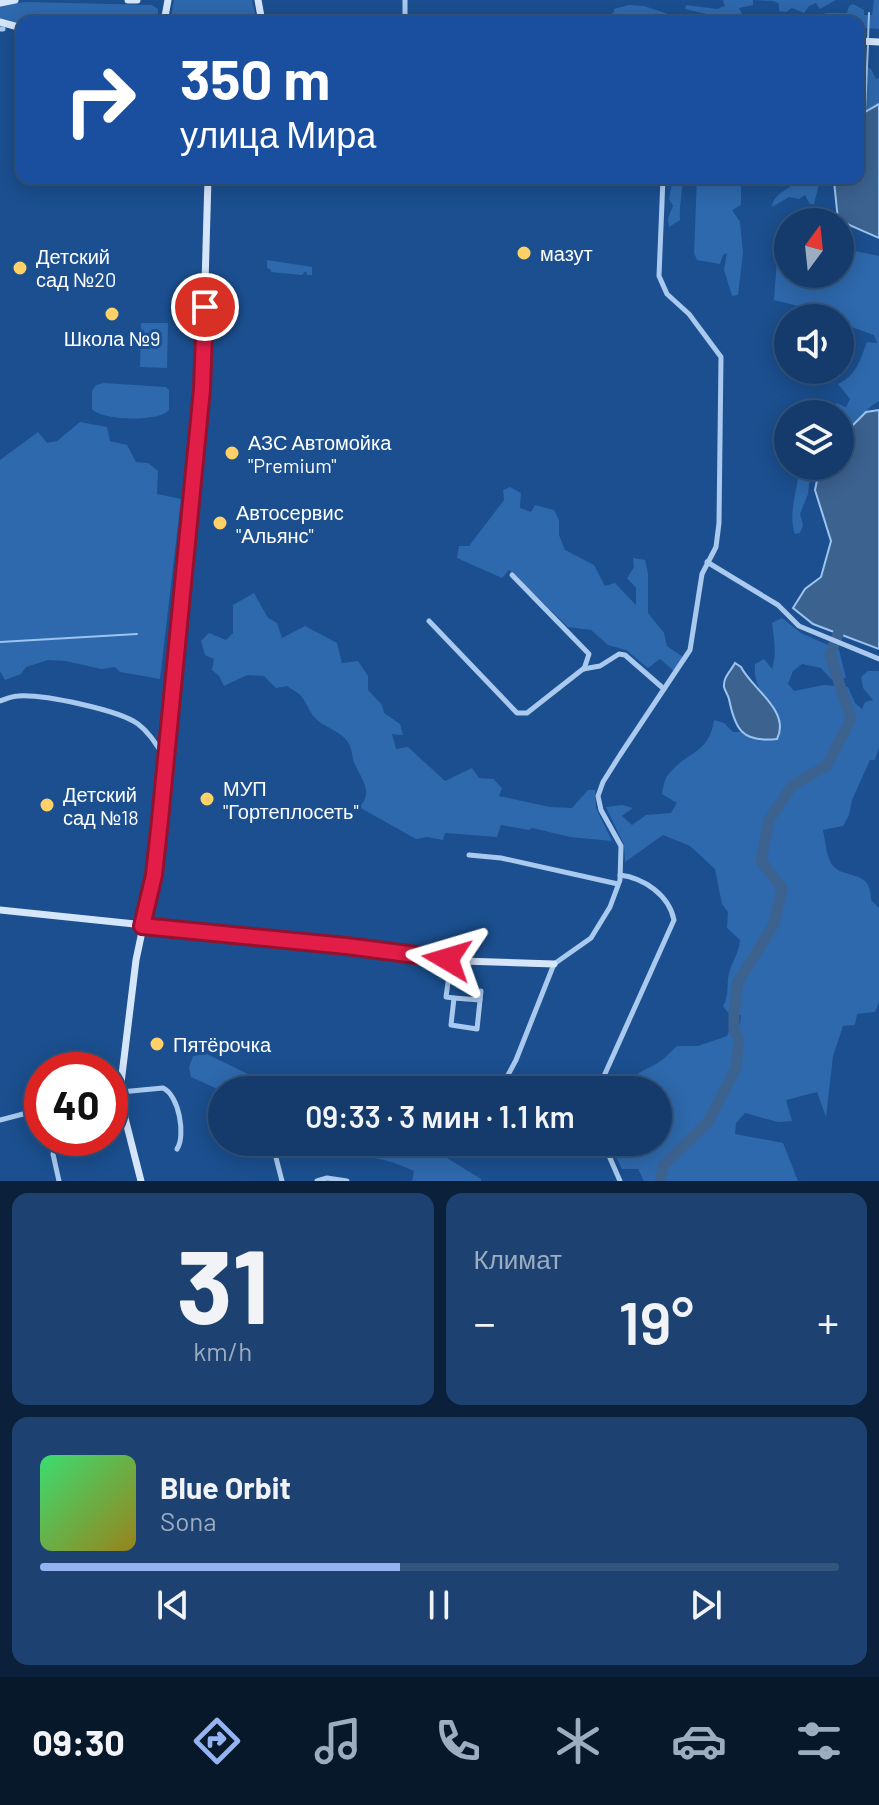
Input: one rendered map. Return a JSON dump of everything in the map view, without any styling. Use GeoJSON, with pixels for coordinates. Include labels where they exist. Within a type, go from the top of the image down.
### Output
{"type":"FeatureCollection","features":[{"type":"Feature","properties":{"kind":"main road"},"geometry":{"type":"LineString","coordinates":[[0,3],[15,0]]}},
{"type":"Feature","properties":{"kind":"main road"},"geometry":{"type":"LineString","coordinates":[[128,0],[137,0]]}},
{"type":"Feature","properties":{"kind":"main road"},"geometry":{"type":"LineString","coordinates":[[126,1052],[142,926],[154,875],[202,389],[208,184]]}},
{"type":"Feature","properties":{"kind":"main road"},"geometry":{"type":"LineString","coordinates":[[0,910],[451,960],[554,964]]}},
{"type":"Feature","properties":{"kind":"main road"},"geometry":{"type":"LineString","coordinates":[[128,1123],[141,1181]]}},
{"type":"Feature","properties":{"kind":"street"},"geometry":{"type":"LineString","coordinates":[[507,1076],[554,964],[591,938],[610,907],[620,875],[621,846],[601,810],[598,796],[603,782],[690,650],[702,574],[716,547],[721,357],[689,314],[662,286],[659,276],[663,184]]}},
{"type":"Feature","properties":{"kind":"street"},"geometry":{"type":"LineString","coordinates":[[707,561],[778,605],[799,626],[879,659]]}},
{"type":"Feature","properties":{"kind":"street"},"geometry":{"type":"LineString","coordinates":[[429,621],[517,713],[527,713],[583,669],[589,654],[512,575]]}},
{"type":"Feature","properties":{"kind":"street"},"geometry":{"type":"LineString","coordinates":[[583,669],[600,666],[619,654],[625,655],[664,689]]}},
{"type":"Feature","properties":{"kind":"street"},"geometry":{"type":"LineString","coordinates":[[0,701],[14,696],[30,696],[120,715],[136,722],[148,733],[165,759]]}},
{"type":"Feature","properties":{"kind":"street"},"geometry":{"type":"LineString","coordinates":[[469,855],[501,858],[618,884]]}},
{"type":"Feature","properties":{"kind":"street"},"geometry":{"type":"LineString","coordinates":[[604,1076],[674,920],[658,893],[645,881],[620,875]]}},
{"type":"Feature","properties":{"kind":"street"},"geometry":{"type":"LineString","coordinates":[[451,960],[446,997],[480,1000]]}},
{"type":"Feature","properties":{"kind":"street"},"geometry":{"type":"LineString","coordinates":[[454,998],[451,1025],[477,1029],[481,991]]}},
{"type":"Feature","properties":{"kind":"street"},"geometry":{"type":"LineString","coordinates":[[128,1091],[163,1088],[174,1096],[181,1130],[177,1149]]}},
{"type":"Feature","properties":{"kind":"street"},"geometry":{"type":"LineString","coordinates":[[0,1120],[24,1114]]}},
{"type":"Feature","properties":{"kind":"street"},"geometry":{"type":"LineString","coordinates":[[53,1156],[59,1181]]}},
{"type":"Feature","properties":{"kind":"street"},"geometry":{"type":"LineString","coordinates":[[276,1156],[282,1181]]}},
{"type":"Feature","properties":{"kind":"street"},"geometry":{"type":"LineString","coordinates":[[609,1156],[620,1181]]}},
{"type":"Feature","properties":{"kind":"street"},"geometry":{"type":"LineString","coordinates":[[317,1181],[327,1178],[347,1181]]}},
{"type":"Feature","properties":{"kind":"shaded area"},"geometry":{"type":"Polygon","coordinates":[[[174,0],[252,0],[256,16],[171,16],[174,0]]]}},
{"type":"Feature","properties":{"kind":"shaded area"},"geometry":{"type":"Polygon","coordinates":[[[723,0],[753,0],[753,5],[739,8],[740,16],[715,16],[685,9],[686,5],[717,9],[725,6],[723,0]]]}},
{"type":"Feature","properties":{"kind":"shaded area"},"geometry":{"type":"Polygon","coordinates":[[[753,0],[836,0],[820,9],[816,3],[804,13],[792,8],[786,12],[779,11],[779,4],[774,1],[753,0]]]}},
{"type":"Feature","properties":{"kind":"shaded area"},"geometry":{"type":"Polygon","coordinates":[[[874,0],[879,0],[879,29],[865,28],[864,16],[824,16],[825,13],[847,13],[853,4],[864,10],[864,15],[872,15],[874,0]]]}},
{"type":"Feature","properties":{"kind":"shaded area"},"geometry":{"type":"Polygon","coordinates":[[[26,2],[152,5],[158,9],[158,16],[16,16],[16,22],[0,18],[0,6],[26,2]]]}},
{"type":"Feature","properties":{"kind":"shaded area"},"geometry":{"type":"Polygon","coordinates":[[[629,5],[644,6],[674,16],[609,16],[614,9],[629,5]]]}},
{"type":"Feature","properties":{"kind":"shaded area"},"geometry":{"type":"Polygon","coordinates":[[[864,65],[871,69],[876,79],[879,78],[879,104],[864,113],[864,65]]]}},
{"type":"Feature","properties":{"kind":"shaded area"},"geometry":{"type":"Polygon","coordinates":[[[879,104],[879,238],[854,227],[854,208],[837,208],[835,184],[864,184],[864,113],[879,104]]]}},
{"type":"Feature","properties":{"kind":"shaded area"},"geometry":{"type":"Polygon","coordinates":[[[672,184],[682,184],[680,220],[669,227],[668,218],[673,206],[669,199],[672,184]]]}},
{"type":"Feature","properties":{"kind":"shaded area"},"geometry":{"type":"Polygon","coordinates":[[[697,184],[741,184],[741,205],[732,210],[740,222],[743,253],[738,295],[732,296],[724,270],[727,253],[720,264],[697,260],[694,253],[697,184]]]}},
{"type":"Feature","properties":{"kind":"shaded area"},"geometry":{"type":"Polygon","coordinates":[[[793,184],[819,184],[814,204],[810,204],[805,195],[799,199],[789,197],[772,207],[778,196],[793,184]]]}},
{"type":"Feature","properties":{"kind":"shaded area"},"geometry":{"type":"Polygon","coordinates":[[[854,251],[879,256],[879,401],[854,424],[854,400],[850,400],[838,384],[854,384],[854,372],[867,342],[877,343],[874,335],[854,328],[854,304],[790,304],[774,300],[775,288],[854,288],[854,251]]]}},
{"type":"Feature","properties":{"kind":"shaded area"},"geometry":{"type":"Polygon","coordinates":[[[267,260],[312,267],[312,275],[307,275],[306,271],[302,275],[271,272],[267,268],[267,260]]]}},
{"type":"Feature","properties":{"kind":"shaded area"},"geometry":{"type":"Polygon","coordinates":[[[141,323],[168,323],[167,368],[140,367],[141,323]]]}},
{"type":"Feature","properties":{"kind":"shaded area"},"geometry":{"type":"Polygon","coordinates":[[[96,385],[166,387],[169,390],[169,410],[155,417],[143,418],[118,418],[98,413],[92,409],[92,391],[96,385]]]}},
{"type":"Feature","properties":{"kind":"shaded area"},"geometry":{"type":"Polygon","coordinates":[[[879,410],[879,649],[813,624],[793,608],[805,589],[821,577],[831,541],[815,490],[817,480],[854,480],[854,424],[866,412],[879,410]]]}},
{"type":"Feature","properties":{"kind":"shaded area"},"geometry":{"type":"Polygon","coordinates":[[[80,422],[107,427],[110,441],[127,445],[136,462],[148,463],[158,471],[157,494],[181,499],[160,679],[120,672],[115,667],[101,669],[48,660],[26,667],[21,674],[5,680],[0,671],[0,460],[38,432],[47,443],[57,441],[80,422]]]}},
{"type":"Feature","properties":{"kind":"shaded area"},"geometry":{"type":"Polygon","coordinates":[[[797,480],[810,480],[800,514],[803,525],[800,533],[795,534],[793,509],[797,480]]]}},
{"type":"Feature","properties":{"kind":"shaded area"},"geometry":{"type":"Polygon","coordinates":[[[510,487],[521,493],[520,508],[531,512],[535,505],[554,510],[565,550],[594,565],[605,586],[615,583],[636,605],[636,588],[627,578],[634,567],[633,558],[645,560],[648,613],[664,633],[667,646],[683,657],[674,671],[660,659],[648,668],[626,650],[608,645],[591,630],[568,627],[509,570],[502,578],[457,558],[459,546],[469,546],[504,500],[503,490],[510,487]]]}},
{"type":"Feature","properties":{"kind":"shaded area"},"geometry":{"type":"Polygon","coordinates":[[[254,593],[268,618],[277,623],[282,638],[305,626],[337,643],[342,663],[358,661],[368,676],[368,690],[382,705],[384,713],[400,724],[403,735],[392,734],[396,749],[408,747],[445,781],[472,768],[479,778],[493,779],[502,788],[499,796],[550,807],[572,808],[588,790],[595,790],[596,808],[612,841],[501,825],[497,837],[445,833],[443,840],[427,837],[416,839],[359,807],[366,790],[349,744],[315,718],[301,696],[287,686],[276,688],[264,676],[247,675],[224,686],[212,670],[214,659],[205,655],[201,641],[209,633],[226,640],[233,633],[233,605],[254,593]]]}},
{"type":"Feature","properties":{"kind":"shaded area"},"geometry":{"type":"Polygon","coordinates":[[[782,618],[801,633],[839,650],[846,678],[831,679],[821,668],[802,664],[793,671],[788,684],[794,691],[824,685],[848,687],[855,703],[862,709],[865,702],[873,700],[863,688],[861,677],[868,671],[879,671],[879,747],[875,760],[870,760],[843,826],[823,830],[831,863],[842,872],[867,883],[871,900],[879,908],[879,1002],[875,1012],[857,1014],[855,1025],[843,1026],[833,1056],[826,1117],[817,1092],[786,1100],[792,1121],[778,1122],[745,1113],[736,1123],[735,1134],[783,1143],[798,1181],[644,1181],[638,1169],[622,1169],[615,1156],[672,1156],[672,1076],[636,1076],[677,1046],[698,1046],[727,1036],[740,1024],[741,1015],[730,1015],[723,1006],[729,973],[740,940],[727,928],[728,912],[722,904],[715,869],[690,846],[663,835],[625,862],[624,845],[606,807],[622,805],[633,808],[622,816],[632,825],[646,815],[671,813],[677,803],[662,794],[666,779],[675,767],[707,740],[714,720],[724,723],[733,732],[743,732],[760,740],[774,708],[759,688],[755,664],[764,659],[772,669],[775,652],[772,623],[782,618]]]}},
{"type":"Feature","properties":{"kind":"shaded area"},"geometry":{"type":"Polygon","coordinates":[[[735,663],[775,710],[780,729],[777,739],[756,739],[742,732],[738,726],[724,687],[735,663]]]}},
{"type":"Feature","properties":{"kind":"shaded area"},"geometry":{"type":"Polygon","coordinates":[[[207,1054],[252,1076],[208,1076],[208,1085],[191,1077],[189,1067],[193,1056],[207,1054]]]}},
{"type":"Feature","properties":{"kind":"shaded area"},"geometry":{"type":"Polygon","coordinates":[[[367,1156],[444,1156],[481,1181],[412,1181],[414,1171],[367,1156]]]}},
{"type":"Feature","properties":{"kind":"waterway"},"geometry":{"type":"LineString","coordinates":[[868,39],[869,13]]}},
{"type":"Feature","properties":{"kind":"waterway"},"geometry":{"type":"LineString","coordinates":[[865,112],[868,45]]}},
{"type":"Feature","properties":{"kind":"waterway"},"geometry":{"type":"LineString","coordinates":[[0,642],[137,634]]}},
{"type":"Feature","properties":{"kind":"waterway"},"geometry":{"type":"LineString","coordinates":[[660,1181],[664,1165],[708,1122],[736,1068],[739,1040],[734,1029],[734,1013],[738,982],[774,924],[782,888],[761,861],[769,820],[792,786],[827,765],[851,719],[830,655],[838,634]]}},
{"type":"Feature","properties":{"kind":"place","name":"мазут"},"geometry":{"type":"Point","coordinates":[524,253]}},
{"type":"Feature","properties":{"kind":"place","name":"Детский сад №20"},"geometry":{"type":"Point","coordinates":[20,268]}},
{"type":"Feature","properties":{"kind":"place","name":"Школа №9"},"geometry":{"type":"Point","coordinates":[112,314]}},
{"type":"Feature","properties":{"kind":"place","name":"АЗС Автомойка \"Premium\""},"geometry":{"type":"Point","coordinates":[232,453]}},
{"type":"Feature","properties":{"kind":"place","name":"Автосервис \"Альянс\""},"geometry":{"type":"Point","coordinates":[220,523]}},
{"type":"Feature","properties":{"kind":"place","name":"МУП \"Гортеплосеть\""},"geometry":{"type":"Point","coordinates":[207,799]}},
{"type":"Feature","properties":{"kind":"place","name":"Детский сад №18"},"geometry":{"type":"Point","coordinates":[47,805]}},
{"type":"Feature","properties":{"kind":"place","name":"Пятёрочка"},"geometry":{"type":"Point","coordinates":[157,1044]}},
{"type":"Feature","properties":{"kind":"route"},"geometry":{"type":"LineString","coordinates":[[205,307],[202,389],[160,820],[154,875],[142,926],[447,959]]}}]}
